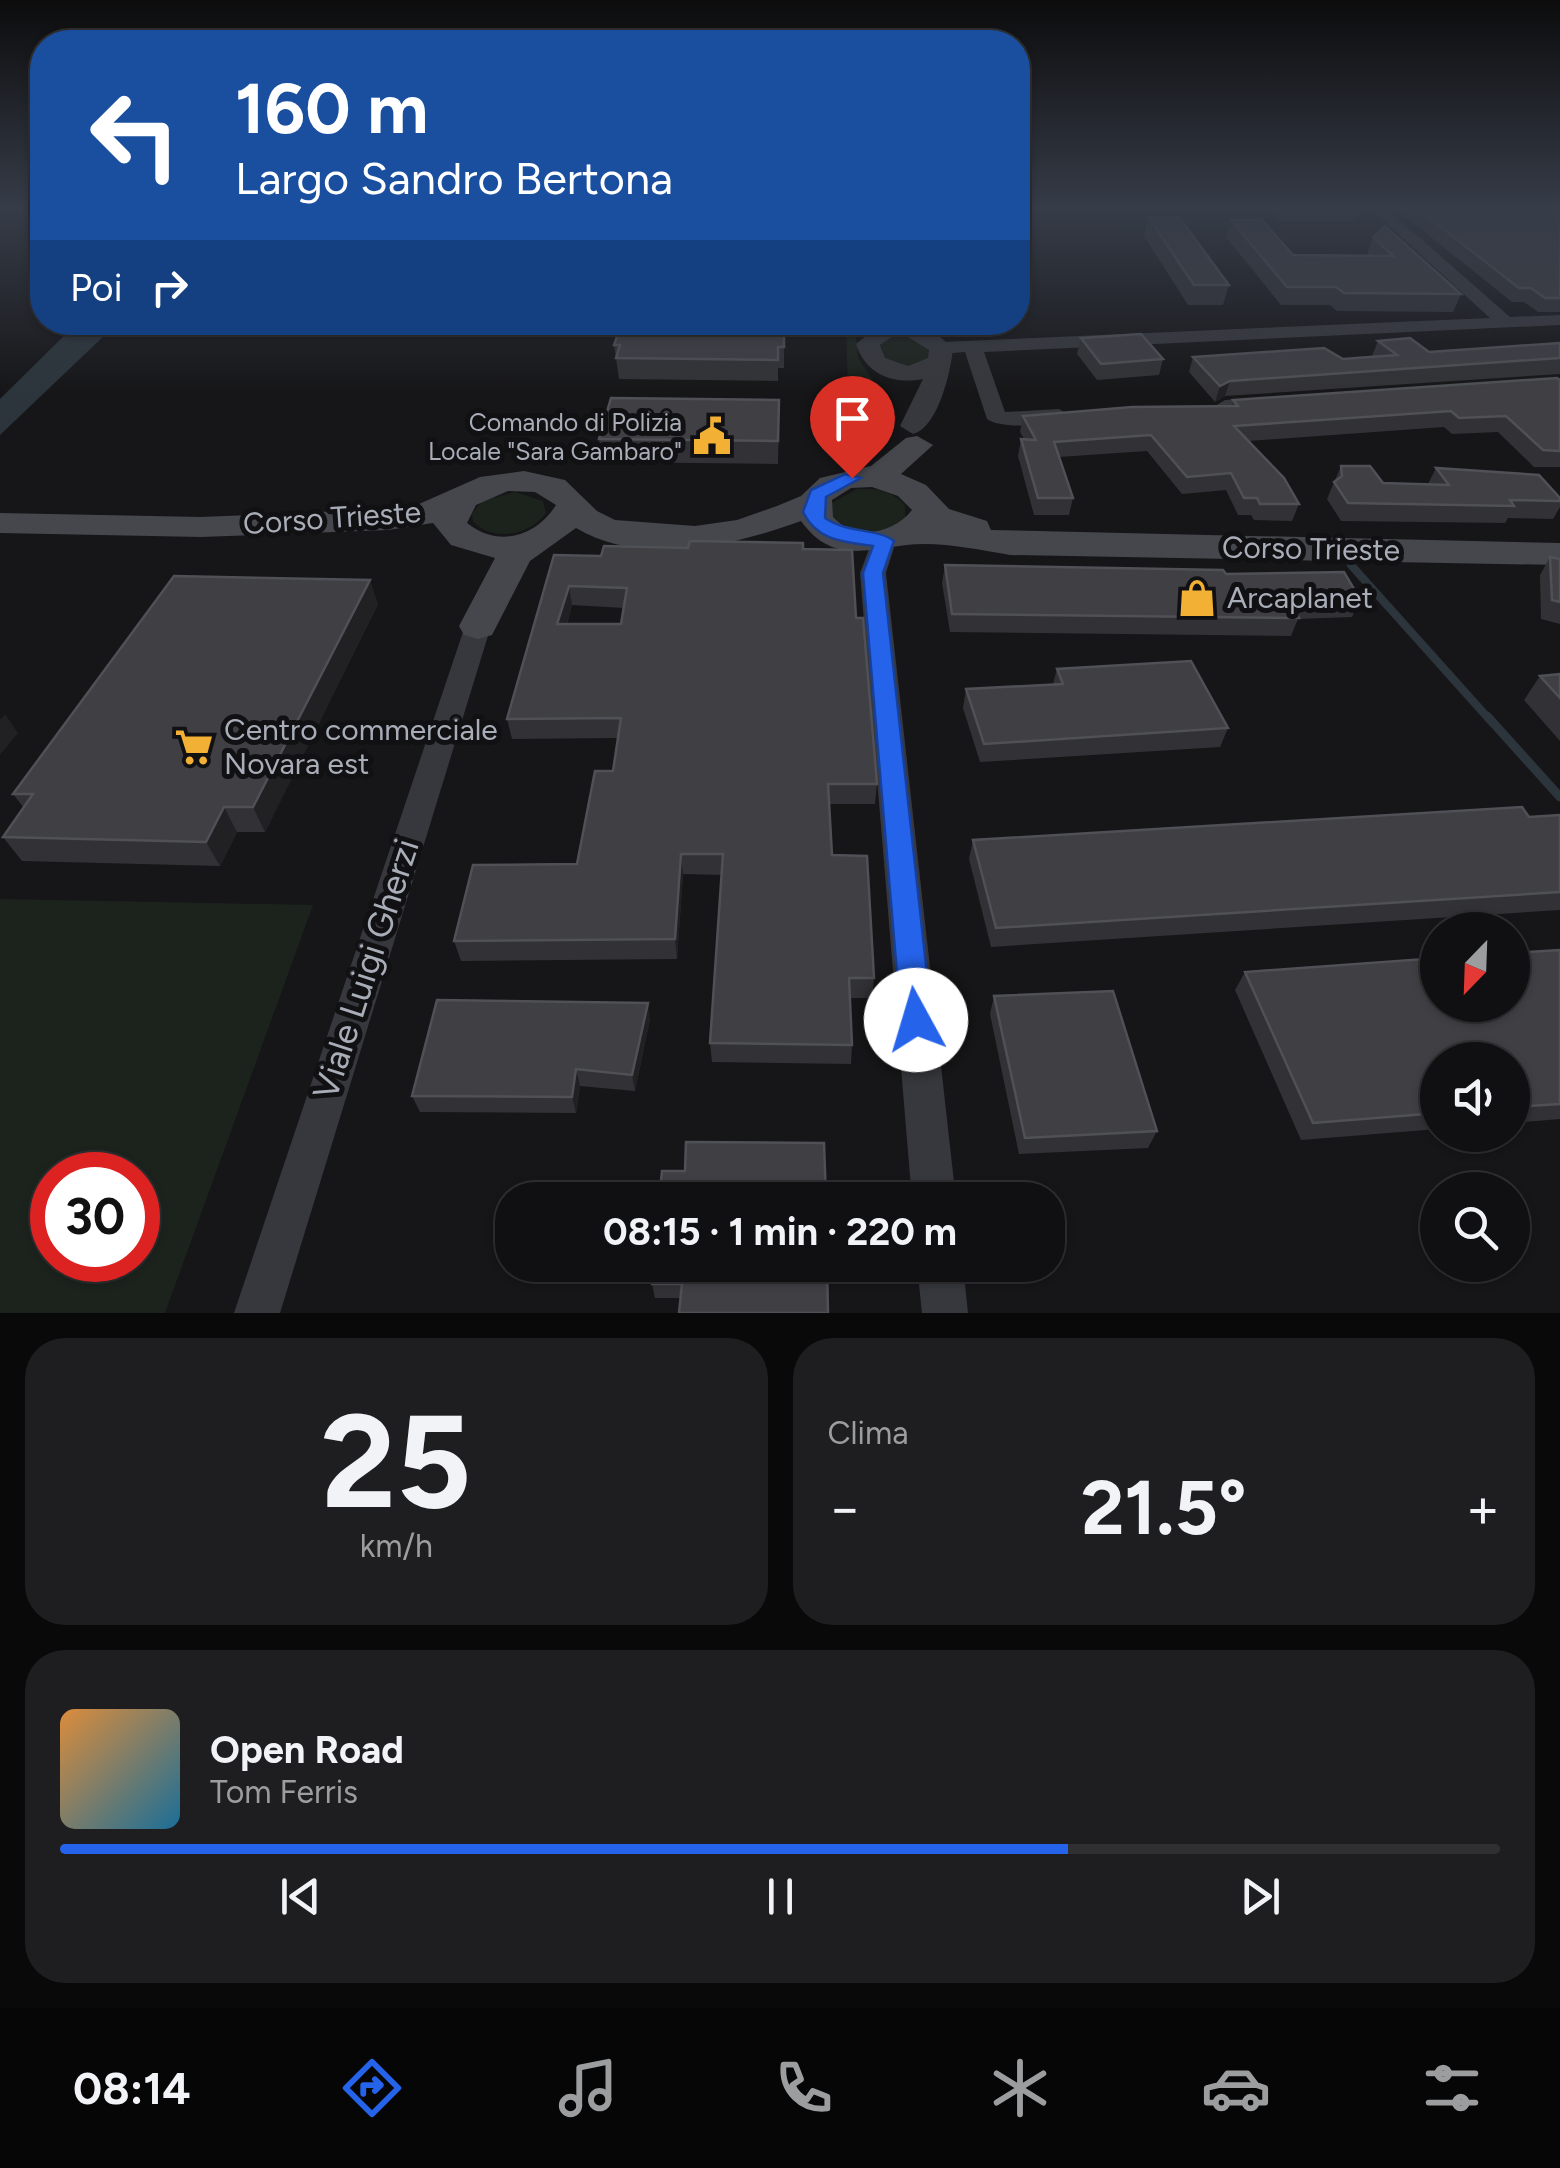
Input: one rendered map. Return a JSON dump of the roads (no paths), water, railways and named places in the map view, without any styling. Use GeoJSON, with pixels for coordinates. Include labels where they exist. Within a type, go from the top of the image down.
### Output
{"type":"FeatureCollection","features":[{"type":"Feature","properties":{"kind":"main road"},"geometry":{"type":"LineString","coordinates":[[478,626],[490,610],[504,569],[549,528],[580,518],[619,532],[728,535],[764,526],[813,503],[827,486],[882,473],[915,436]]}},
{"type":"Feature","properties":{"kind":"main road"},"geometry":{"type":"LineString","coordinates":[[885,532],[911,469],[915,436]]}},
{"type":"Feature","properties":{"kind":"main road"},"geometry":{"type":"LineString","coordinates":[[865,477],[885,532]]}},
{"type":"Feature","properties":{"kind":"main road"},"geometry":{"type":"LineString","coordinates":[[478,626],[482,554],[463,524],[498,484],[533,482],[560,491],[549,528]]}},
{"type":"Feature","properties":{"kind":"main road"},"geometry":{"type":"LineString","coordinates":[[813,503],[817,521],[885,532]]}},
{"type":"Feature","properties":{"kind":"main road","name":"Corso Trieste"},"geometry":{"type":"LineString","coordinates":[[0,522],[201,526],[253,534],[382,535],[463,524],[549,528],[681,545],[809,533],[885,532],[1062,544],[1560,554]]}},
{"type":"Feature","properties":{"kind":"street"},"geometry":{"type":"LineString","coordinates":[[1448,271],[1505,322]]}},
{"type":"Feature","properties":{"kind":"street"},"geometry":{"type":"LineString","coordinates":[[933,342],[973,347],[1560,320]]}},
{"type":"Feature","properties":{"kind":"street"},"geometry":{"type":"LineString","coordinates":[[874,341],[897,372],[917,373],[933,342]]}},
{"type":"Feature","properties":{"kind":"street"},"geometry":{"type":"LineString","coordinates":[[874,341],[915,436]]}},
{"type":"Feature","properties":{"kind":"street"},"geometry":{"type":"LineString","coordinates":[[915,436],[939,371],[933,342]]}},
{"type":"Feature","properties":{"kind":"street"},"geometry":{"type":"LineString","coordinates":[[973,347],[997,419],[1087,414]]}},
{"type":"Feature","properties":{"kind":"street"},"geometry":{"type":"LineString","coordinates":[[1225,406],[1284,402]]}},
{"type":"Feature","properties":{"kind":"street"},"geometry":{"type":"LineString","coordinates":[[885,532],[933,1182]]}},
{"type":"Feature","properties":{"kind":"street","name":"Viale Luigi Gherzi"},"geometry":{"type":"LineString","coordinates":[[257,1313],[478,626]]}},
{"type":"Feature","properties":{"kind":"street"},"geometry":{"type":"LineString","coordinates":[[942,1282],[945,1313]]}},
{"type":"Feature","properties":{"kind":"waterway"},"geometry":{"type":"LineString","coordinates":[[1351,565],[1489,719]]}},
{"type":"Feature","properties":{"kind":"waterway"},"geometry":{"type":"LineString","coordinates":[[1487,716],[1560,797]]}},
{"type":"Feature","properties":{"kind":"place","name":"Comando di Polizia Locale \"Sara Gambaro\""},"geometry":{"type":"Point","coordinates":[712,436]}},
{"type":"Feature","properties":{"kind":"place","name":"Arcaplanet"},"geometry":{"type":"Point","coordinates":[1197,598]}},
{"type":"Feature","properties":{"kind":"place","name":"Centro commerciale Novara est"},"geometry":{"type":"Point","coordinates":[194,747]}}]}
